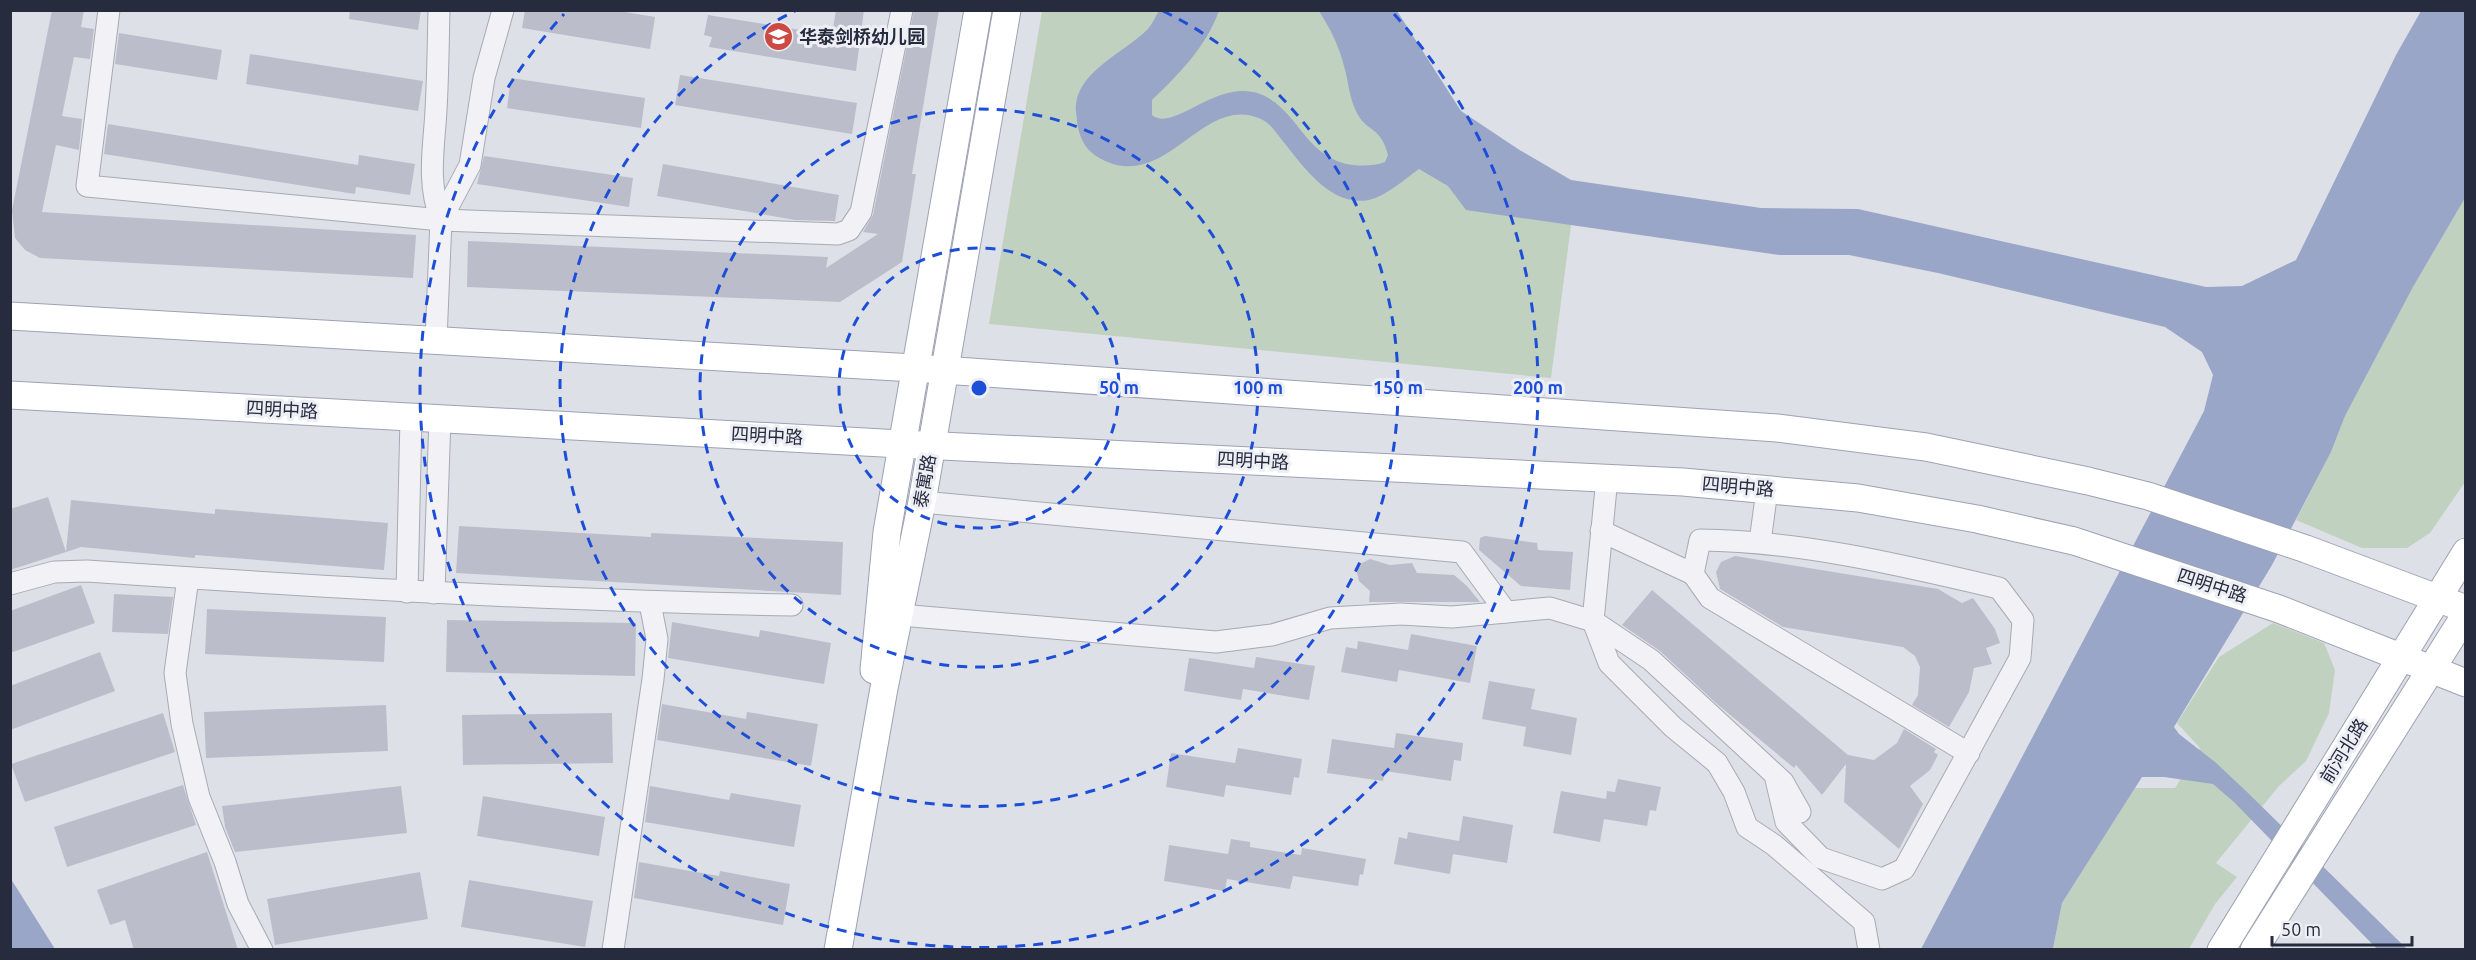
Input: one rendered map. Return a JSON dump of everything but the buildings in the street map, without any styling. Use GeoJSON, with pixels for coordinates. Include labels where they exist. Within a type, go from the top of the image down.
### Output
{"type":"FeatureCollection","features":[{"type":"Feature","properties":{"kind":"main road","name":"泰寓路"},"geometry":{"type":"LineString","coordinates":[[825,950],[872,688],[886,532],[978,10]]}},
{"type":"Feature","properties":{"kind":"main road","name":"泰寓路"},"geometry":{"type":"LineString","coordinates":[[838,950],[884,688],[922,502],[1007,10]]}},
{"type":"Feature","properties":{"kind":"main road"},"geometry":{"type":"LineString","coordinates":[[10,316],[914,368],[1777,428],[1926,447],[2148,496],[2306,549],[2466,609]]}},
{"type":"Feature","properties":{"kind":"main road","name":"四明中路"},"geometry":{"type":"LineString","coordinates":[[10,395],[901,444],[1607,478],[1858,498],[1977,519],[2074,541],[2279,609],[2466,683]]}},
{"type":"Feature","properties":{"kind":"main road","name":"前河北路"},"geometry":{"type":"LineString","coordinates":[[2221,950],[2466,552]]}},
{"type":"Feature","properties":{"kind":"main road","name":"前河北路"},"geometry":{"type":"LineString","coordinates":[[2254,950],[2466,614]]}},
{"type":"Feature","properties":{"kind":"street"},"geometry":{"type":"LineString","coordinates":[[110,10],[87,186],[441,220],[838,234],[849,231],[861,212],[902,10]]}},
{"type":"Feature","properties":{"kind":"street"},"geometry":{"type":"LineString","coordinates":[[436,340],[441,220],[434,201],[430,161],[435,125],[439,10]]}},
{"type":"Feature","properties":{"kind":"street"},"geometry":{"type":"LineString","coordinates":[[441,220],[470,165],[484,78],[503,10]]}},
{"type":"Feature","properties":{"kind":"street"},"geometry":{"type":"LineString","coordinates":[[407,592],[411,417]]}},
{"type":"Feature","properties":{"kind":"street"},"geometry":{"type":"LineString","coordinates":[[434,593],[440,418]]}},
{"type":"Feature","properties":{"kind":"street"},"geometry":{"type":"LineString","coordinates":[[1607,478],[1593,621],[1609,663],[1673,727],[1717,763],[1734,792],[1747,827],[1774,845],[1864,922],[1869,950]]}},
{"type":"Feature","properties":{"kind":"street"},"geometry":{"type":"LineString","coordinates":[[1760,542],[1767,490]]}},
{"type":"Feature","properties":{"kind":"street"},"geometry":{"type":"LineString","coordinates":[[922,502],[1462,552],[1506,612]]}},
{"type":"Feature","properties":{"kind":"street"},"geometry":{"type":"LineString","coordinates":[[1601,531],[1693,574],[1710,598],[1968,753]]}},
{"type":"Feature","properties":{"kind":"street"},"geometry":{"type":"LineString","coordinates":[[1693,574],[1700,540],[1760,542],[1937,573],[1999,588],[2024,620],[2020,658],[1904,869],[1882,879],[1821,858],[1786,822],[1775,775]]}},
{"type":"Feature","properties":{"kind":"street"},"geometry":{"type":"LineString","coordinates":[[10,584],[54,572],[87,571],[407,592],[650,603],[792,605]]}},
{"type":"Feature","properties":{"kind":"street"},"geometry":{"type":"LineString","coordinates":[[188,578],[175,673],[182,724],[199,797],[225,862],[238,904],[262,950]]}},
{"type":"Feature","properties":{"kind":"street"},"geometry":{"type":"LineString","coordinates":[[613,950],[653,679],[657,639],[650,603]]}},
{"type":"Feature","properties":{"kind":"street"},"geometry":{"type":"LineString","coordinates":[[900,615],[1216,642],[1272,635],[1330,618],[1401,615],[1452,617],[1550,608],[1593,621],[1651,660],[1783,782],[1800,812]]}},
{"type":"Feature","properties":{"kind":"green space"},"geometry":{"type":"Polygon","coordinates":[[[1042,11],[1324,11],[1572,218],[1551,378],[989,324],[1042,11]]]}},
{"type":"Feature","properties":{"kind":"green space"},"geometry":{"type":"Polygon","coordinates":[[[2465,198],[2465,482],[2430,533],[2407,548],[2362,548],[2296,520],[2331,452],[2345,416],[2413,287],[2465,198]]]}},
{"type":"Feature","properties":{"kind":"green space"},"geometry":{"type":"Polygon","coordinates":[[[2273,623],[2324,643],[2335,670],[2329,713],[2306,761],[2279,786],[2216,863],[2237,877],[2215,904],[2189,949],[2053,950],[2062,903],[2135,788],[2175,788],[2200,748],[2177,723],[2219,657],[2273,623]]]}},
{"type":"Feature","properties":{"kind":"water"},"geometry":{"type":"Polygon","coordinates":[[[1159,11],[1219,11],[1207,37],[1199,48],[1182,70],[1152,100],[1152,115],[1161,119],[1172,117],[1228,93],[1244,91],[1260,94],[1284,110],[1312,144],[1337,161],[1361,166],[1385,162],[1388,155],[1382,139],[1362,120],[1355,109],[1340,51],[1319,11],[1397,11],[1461,111],[1518,149],[1571,180],[1761,208],[1858,209],[2206,287],[2242,286],[2296,260],[2396,55],[2421,11],[2465,11],[2465,198],[2413,287],[2345,416],[2331,452],[2272,565],[2174,727],[2179,734],[2215,762],[2246,791],[2407,949],[2377,949],[2234,802],[2213,784],[2164,777],[2142,777],[2062,903],[2053,949],[1921,949],[2204,411],[2213,375],[2202,352],[2165,327],[1938,273],[1849,255],[1779,255],[1466,210],[1448,186],[1419,169],[1395,187],[1375,198],[1356,201],[1343,198],[1331,192],[1311,175],[1268,124],[1261,119],[1239,115],[1219,119],[1162,156],[1142,165],[1120,166],[1096,156],[1085,145],[1078,127],[1076,110],[1079,92],[1094,71],[1147,30],[1159,11]]]}},
{"type":"Feature","properties":{"kind":"water"},"geometry":{"type":"Polygon","coordinates":[[[11,879],[55,949],[11,949],[11,879]]]}},
{"type":"Feature","properties":{"kind":"place","name":"华泰剑桥幼儿园"},"geometry":{"type":"Point","coordinates":[778,37]}}]}
